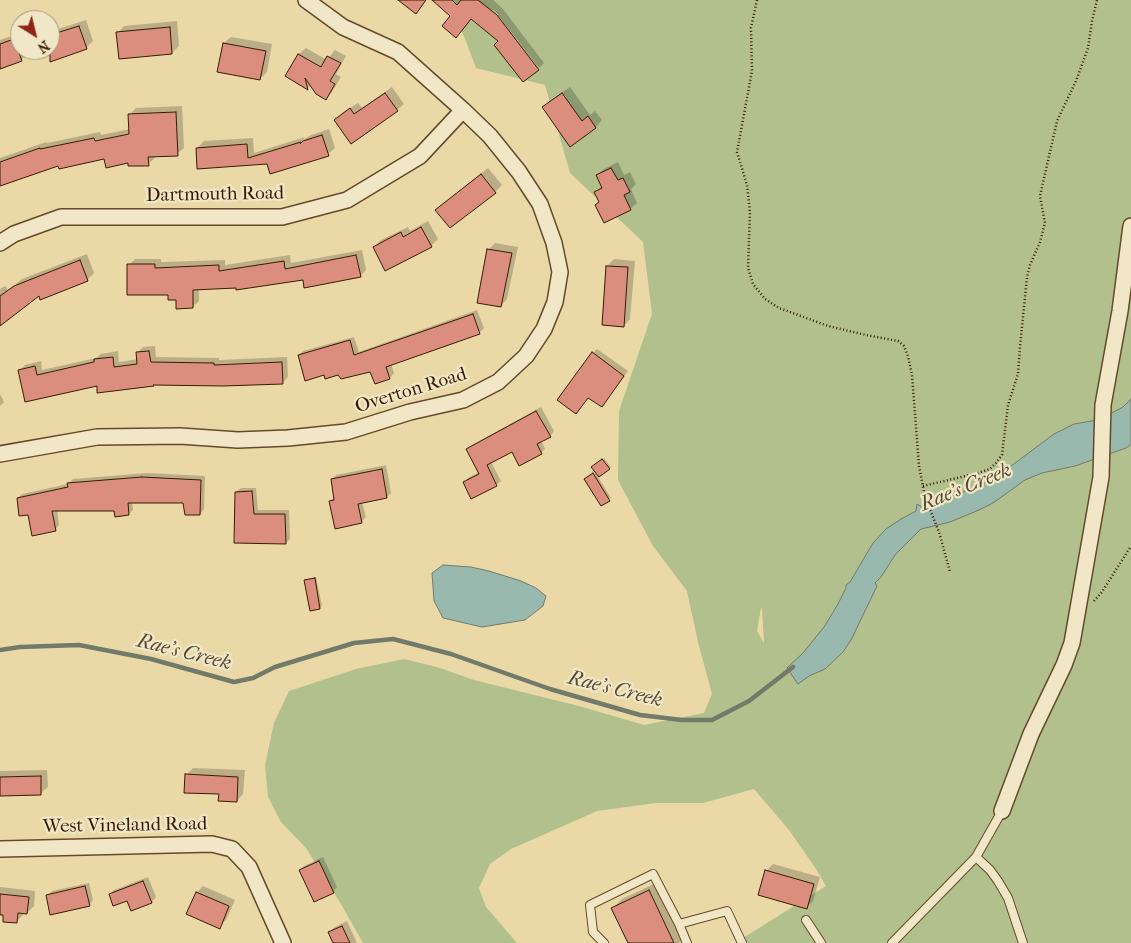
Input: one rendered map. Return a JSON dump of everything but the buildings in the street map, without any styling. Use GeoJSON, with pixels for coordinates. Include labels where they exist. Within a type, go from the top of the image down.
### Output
{"type":"FeatureCollection","features":[{"type":"Feature","properties":{"kind":"street","name":"Overton Road"},"geometry":{"type":"LineString","coordinates":[[0,454],[98,437],[180,436],[238,440],[288,438],[346,432],[410,412],[463,400],[498,382],[526,356],[544,329],[555,302],[560,272],[554,243],[540,204],[519,172],[490,136],[398,52],[343,26],[306,0]]}},
{"type":"Feature","properties":{"kind":"street","name":"Dartmouth Road"},"geometry":{"type":"LineString","coordinates":[[0,243],[14,234],[61,217],[282,216],[347,200],[420,156],[463,110]]}},
{"type":"Feature","properties":{"kind":"street"},"geometry":{"type":"LineString","coordinates":[[1002,811],[1031,734],[1049,699],[1071,648],[1101,477],[1103,405],[1120,311],[1131,226]]}},
{"type":"Feature","properties":{"kind":"street","name":"West Vineland Road"},"geometry":{"type":"LineString","coordinates":[[0,848],[212,844],[232,849],[249,867],[283,943]]}},
{"type":"Feature","properties":{"kind":"lane"},"geometry":{"type":"LineString","coordinates":[[892,943],[976,857],[1002,811]]}},
{"type":"Feature","properties":{"kind":"lane"},"geometry":{"type":"LineString","coordinates":[[976,857],[990,870],[1008,898],[1023,943]]}},
{"type":"Feature","properties":{"kind":"lane"},"geometry":{"type":"LineString","coordinates":[[604,943],[593,932],[590,905],[653,874],[687,943]]}},
{"type":"Feature","properties":{"kind":"lane"},"geometry":{"type":"LineString","coordinates":[[679,924],[727,911],[742,943]]}},
{"type":"Feature","properties":{"kind":"lane"},"geometry":{"type":"LineString","coordinates":[[806,920],[821,943]]}},
{"type":"Feature","properties":{"kind":"path"},"geometry":{"type":"LineString","coordinates":[[757,0],[751,28],[752,71],[737,152],[747,185],[750,212],[748,268],[753,284],[765,299],[779,308],[828,326],[898,341],[904,346],[912,375],[919,466],[923,486],[950,572]]}},
{"type":"Feature","properties":{"kind":"path"},"geometry":{"type":"LineString","coordinates":[[923,486],[978,473],[990,468],[1002,455],[1008,405],[1018,374],[1027,277],[1045,223],[1040,196],[1058,121],[1088,48],[1097,0]]}},
{"type":"Feature","properties":{"kind":"path"},"geometry":{"type":"LineString","coordinates":[[1091,604],[1102,592],[1131,546]]}},
{"type":"Feature","properties":{"kind":"green space"},"geometry":{"type":"Polygon","coordinates":[[[450,0],[1131,0],[1131,943],[735,943],[826,886],[789,830],[754,789],[703,803],[656,803],[597,811],[511,849],[490,864],[479,888],[486,907],[517,943],[363,943],[306,848],[281,822],[268,797],[265,765],[274,723],[289,691],[356,669],[404,659],[437,667],[474,680],[579,706],[644,725],[704,713],[712,694],[687,591],[653,546],[618,480],[619,411],[652,314],[643,242],[570,173],[545,85],[476,68],[450,0]],[[762,609],[757,631],[764,643],[762,609]]]}},
{"type":"Feature","properties":{"kind":"water"},"geometry":{"type":"Polygon","coordinates":[[[1131,399],[1131,444],[1126,448],[1075,466],[1042,473],[1025,480],[993,503],[979,510],[950,522],[921,529],[895,555],[875,583],[877,586],[851,640],[843,652],[825,669],[809,676],[798,684],[787,668],[803,653],[824,627],[838,604],[846,585],[850,582],[873,543],[886,529],[916,511],[917,504],[922,507],[932,504],[987,482],[1054,434],[1074,424],[1092,421],[1110,414],[1123,407],[1131,399]]]}},
{"type":"Feature","properties":{"kind":"water"},"geometry":{"type":"Polygon","coordinates":[[[443,565],[471,567],[521,581],[536,588],[546,596],[543,606],[525,620],[482,627],[443,618],[434,601],[432,573],[443,565]]]}},
{"type":"Feature","properties":{"kind":"waterway","name":"Rae's Creek"},"geometry":{"type":"LineString","coordinates":[[0,650],[20,647],[79,645],[151,659],[234,682],[253,678],[275,667],[354,643],[393,639],[451,654],[550,689],[640,715],[682,720],[712,720],[749,701],[793,667]]}}]}
